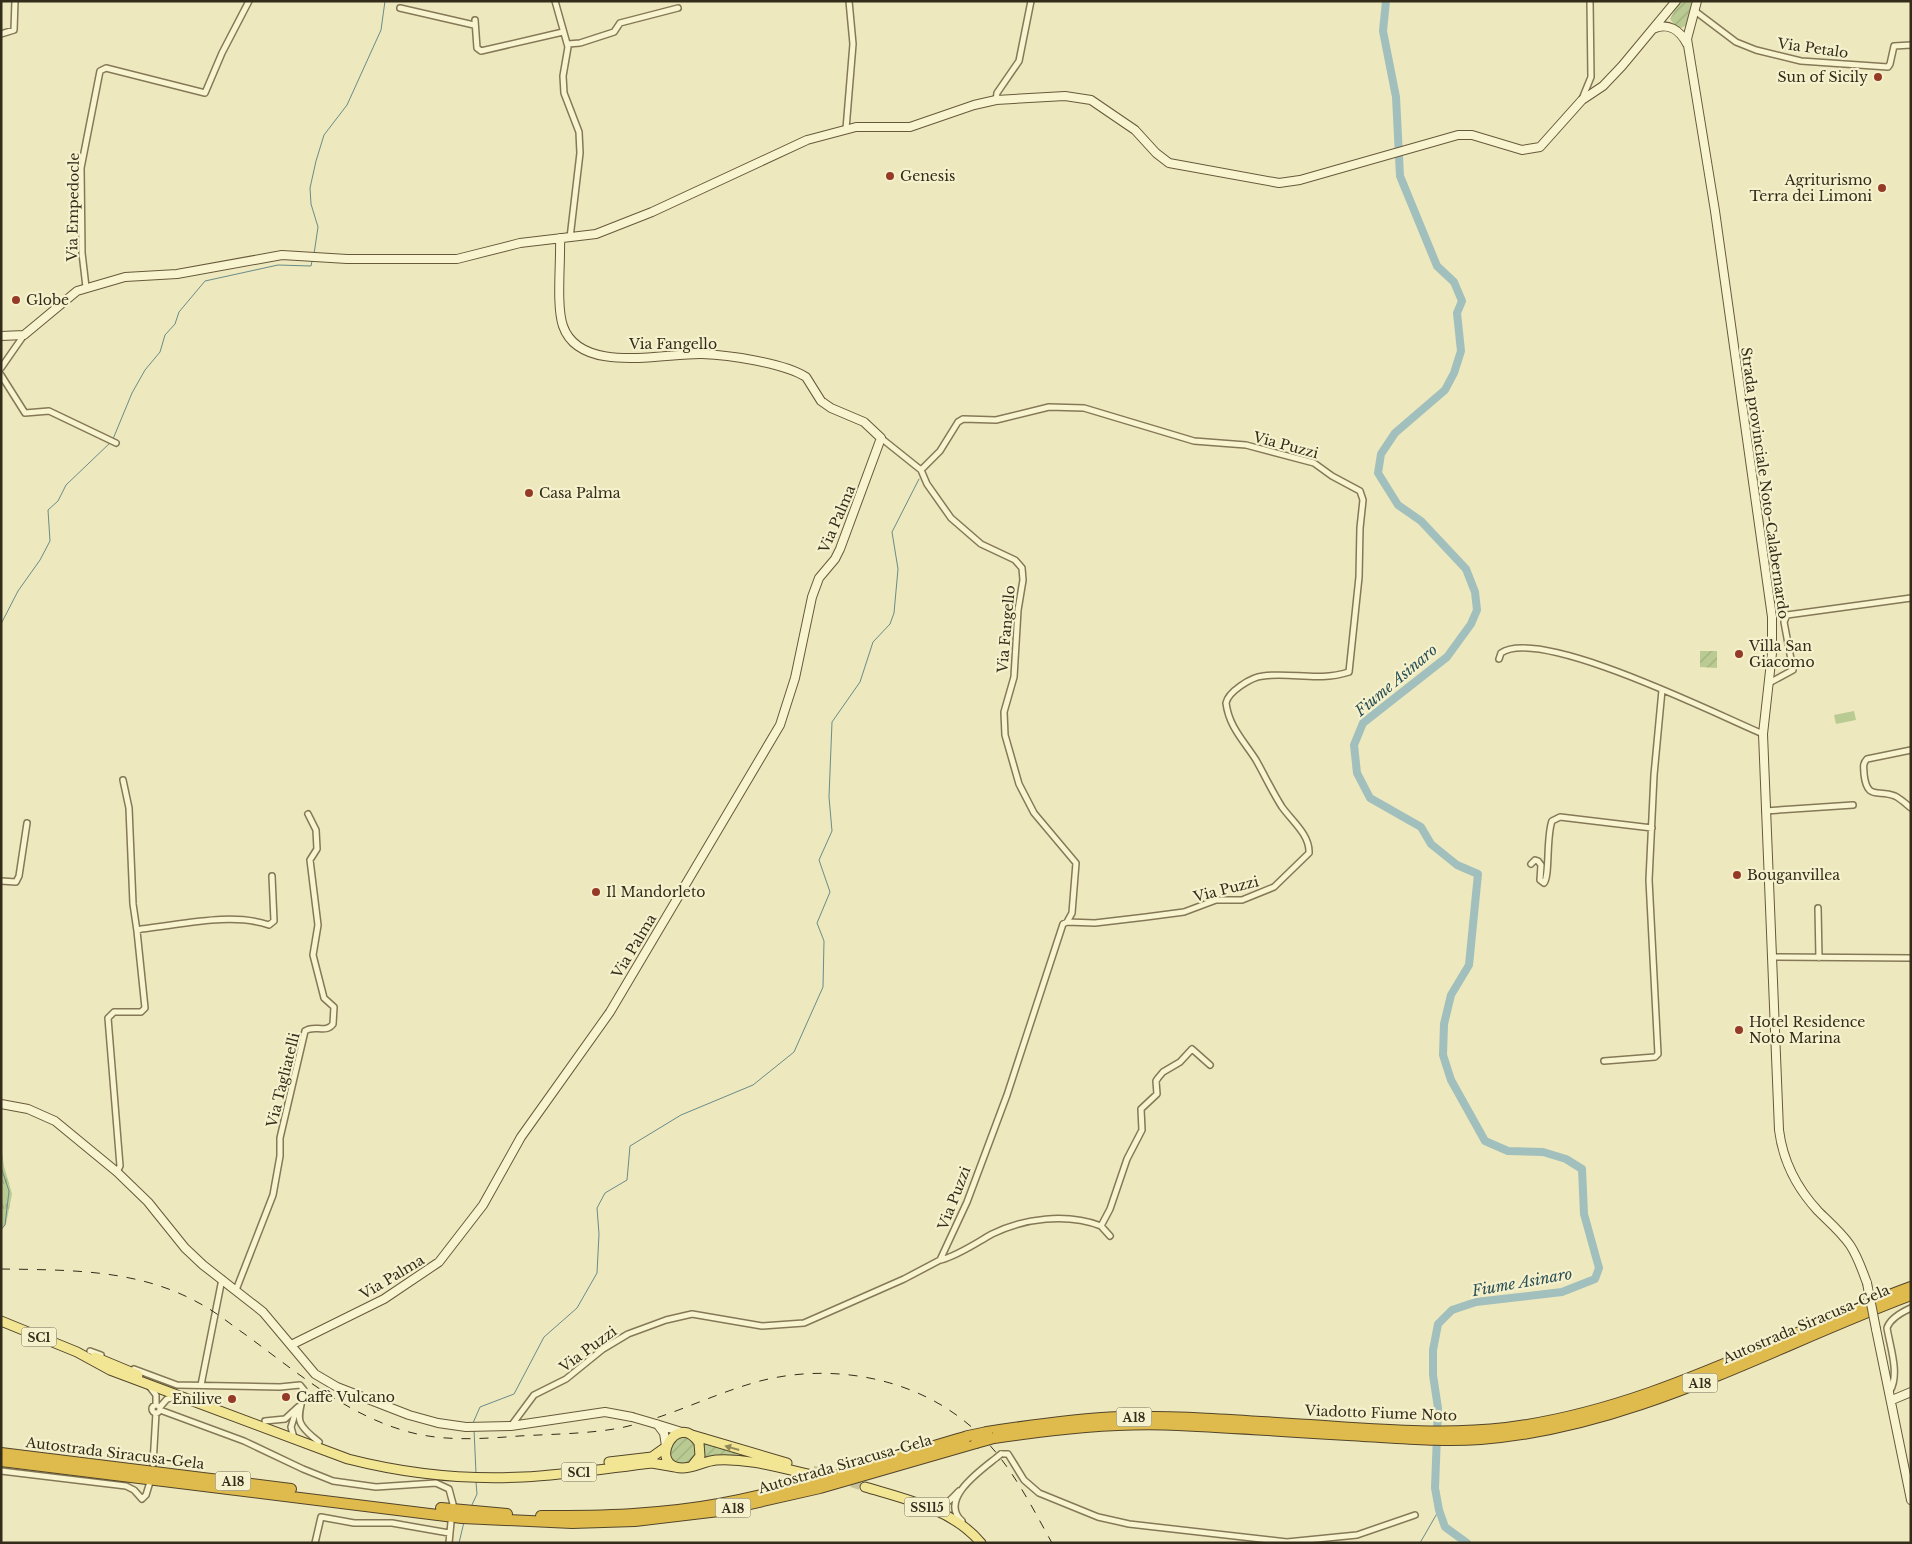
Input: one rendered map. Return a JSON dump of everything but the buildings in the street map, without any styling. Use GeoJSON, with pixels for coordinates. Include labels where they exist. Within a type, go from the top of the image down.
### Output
{"type":"FeatureCollection","features":[{"type":"Feature","properties":{"kind":"highway","name":"Autostrada Siracusa-Gela"},"geometry":{"type":"LineString","coordinates":[[1480,1434],[1540,1423],[1623,1403],[1680,1383],[1911,1288]]}},
{"type":"Feature","properties":{"kind":"highway","name":"Autostrada Siracusa-Gela"},"geometry":{"type":"LineString","coordinates":[[1480,1434],[1579,1422],[1655,1400],[1688,1389],[1911,1295]]}},
{"type":"Feature","properties":{"kind":"highway","name":"Viadotto Fiume Noto"},"geometry":{"type":"LineString","coordinates":[[991,1435],[1121,1424],[1480,1434]]}},
{"type":"Feature","properties":{"kind":"highway","name":"Autostrada Siracusa-Gela"},"geometry":{"type":"LineString","coordinates":[[1,1461],[463,1514],[572,1523],[635,1521],[719,1511],[820,1488],[991,1435]]}},
{"type":"Feature","properties":{"kind":"highway","name":"Autostrada Siracusa-Gela"},"geometry":{"type":"LineString","coordinates":[[1,1454],[463,1514]]}},
{"type":"Feature","properties":{"kind":"main road","name":"SC1"},"geometry":{"type":"LineString","coordinates":[[1,1320],[77,1352],[110,1363],[180,1397],[389,1467]]}},
{"type":"Feature","properties":{"kind":"main road","name":"SC1"},"geometry":{"type":"LineString","coordinates":[[77,1352],[110,1370],[147,1384],[265,1421],[348,1459],[374,1466],[422,1473],[524,1477],[652,1463],[675,1466]]}},
{"type":"Feature","properties":{"kind":"main road"},"geometry":{"type":"LineString","coordinates":[[687,1434],[696,1439],[700,1452],[698,1460],[692,1466]]}},
{"type":"Feature","properties":{"kind":"main road"},"geometry":{"type":"LineString","coordinates":[[687,1434],[812,1473],[744,1460],[715,1460],[684,1468],[675,1466],[666,1456],[666,1447],[673,1436],[687,1434]]}},
{"type":"Feature","properties":{"kind":"main road","name":"SC1"},"geometry":{"type":"LineString","coordinates":[[483,1476],[652,1457],[666,1447]]}},
{"type":"Feature","properties":{"kind":"main road","name":"SS115"},"geometry":{"type":"LineString","coordinates":[[973,1540],[938,1516],[864,1490],[895,1496],[945,1515],[983,1543]]}},
{"type":"Feature","properties":{"kind":"street"},"geometry":{"type":"LineString","coordinates":[[1,34],[10,33],[14,30],[14,1]]}},
{"type":"Feature","properties":{"kind":"street","name":"Via Empedocle"},"geometry":{"type":"LineString","coordinates":[[86,286],[82,253],[82,168],[100,70],[106,68],[205,93],[225,47],[249,1]]}},
{"type":"Feature","properties":{"kind":"street"},"geometry":{"type":"LineString","coordinates":[[555,1],[568,44],[563,84],[566,101],[579,132],[580,153],[570,238]]}},
{"type":"Feature","properties":{"kind":"street"},"geometry":{"type":"LineString","coordinates":[[846,129],[853,44],[849,1]]}},
{"type":"Feature","properties":{"kind":"street"},"geometry":{"type":"LineString","coordinates":[[1582,100],[1591,77],[1590,1]]}},
{"type":"Feature","properties":{"kind":"street"},"geometry":{"type":"LineString","coordinates":[[1,336],[24,335],[30,332],[63,301],[86,286],[125,277],[176,274],[282,255],[399,260],[457,259],[520,243],[570,238],[609,231],[778,151],[806,140],[856,127],[910,127],[974,105],[996,100],[1065,96],[1086,98],[1120,118],[1135,130],[1156,154],[1169,163],[1279,183],[1300,180],[1417,146],[1466,135],[1517,149],[1532,150],[1544,144],[1582,100],[1603,86],[1668,13],[1676,1]]}},
{"type":"Feature","properties":{"kind":"street"},"geometry":{"type":"LineString","coordinates":[[1690,51],[1687,35],[1697,1]]}},
{"type":"Feature","properties":{"kind":"street"},"geometry":{"type":"LineString","coordinates":[[996,100],[997,93],[1019,61],[1029,2]]}},
{"type":"Feature","properties":{"kind":"street"},"geometry":{"type":"LineString","coordinates":[[400,8],[474,23],[477,48],[481,51],[563,32]]}},
{"type":"Feature","properties":{"kind":"street"},"geometry":{"type":"LineString","coordinates":[[568,44],[580,43],[614,32],[620,23],[678,8]]}},
{"type":"Feature","properties":{"kind":"street"},"geometry":{"type":"LineString","coordinates":[[1679,31],[1703,18],[1695,11]]}},
{"type":"Feature","properties":{"kind":"street"},"geometry":{"type":"LineString","coordinates":[[1668,13],[1670,27]]}},
{"type":"Feature","properties":{"kind":"street","name":"Via Petalo"},"geometry":{"type":"LineString","coordinates":[[1703,18],[1736,42],[1756,50],[1801,61],[1888,67],[1894,46],[1911,45]]}},
{"type":"Feature","properties":{"kind":"street"},"geometry":{"type":"LineString","coordinates":[[1652,30],[1662,26],[1679,31],[1690,51]]}},
{"type":"Feature","properties":{"kind":"street","name":"Strada provinciale Noto-Calabernardo"},"geometry":{"type":"LineString","coordinates":[[1690,51],[1774,634],[1763,734],[1775,1080],[1782,1150],[1793,1178],[1803,1193],[1856,1254],[1867,1283],[1890,1391]]}},
{"type":"Feature","properties":{"kind":"street","name":"Via Fangello"},"geometry":{"type":"LineString","coordinates":[[560,238],[561,321],[570,339],[580,348],[596,354],[639,358],[705,354],[784,368],[806,377],[816,396],[825,405],[864,422],[921,470],[927,484],[951,518],[981,544],[1015,560],[1022,568],[1023,580],[1018,610],[1014,676],[1004,712],[1005,735],[1019,784],[1034,813],[1076,863],[1072,913],[1067,922]]}},
{"type":"Feature","properties":{"kind":"street"},"geometry":{"type":"LineString","coordinates":[[1,368],[24,335]]}},
{"type":"Feature","properties":{"kind":"street"},"geometry":{"type":"LineString","coordinates":[[1,375],[24,413],[49,411],[116,442]]}},
{"type":"Feature","properties":{"kind":"street","name":"Via Puzzi"},"geometry":{"type":"LineString","coordinates":[[511,1426],[534,1395],[566,1379],[603,1349],[628,1334],[666,1320],[692,1314],[762,1326],[804,1322],[904,1279],[940,1260],[967,1202],[1010,1086],[1063,924],[1067,922],[1095,923],[1184,912],[1216,900],[1242,900],[1274,887],[1309,853],[1308,844],[1304,836],[1282,807],[1256,759],[1235,732],[1226,703],[1229,696],[1235,691],[1263,676],[1312,678],[1349,672],[1359,577],[1363,495],[1357,488],[1332,476],[1314,462],[1246,446],[1194,441],[1084,408],[1069,407],[1049,407],[996,420],[963,418],[958,422],[940,451],[921,470]]}},
{"type":"Feature","properties":{"kind":"street","name":"Via Palma"},"geometry":{"type":"LineString","coordinates":[[291,1345],[384,1299],[439,1262],[482,1205],[521,1137],[610,1012],[780,725],[795,678],[812,597],[819,578],[840,550],[881,438]]}},
{"type":"Feature","properties":{"kind":"street"},"geometry":{"type":"LineString","coordinates":[[1769,683],[1793,670],[1784,622],[1787,615],[1911,598]]}},
{"type":"Feature","properties":{"kind":"street"},"geometry":{"type":"LineString","coordinates":[[1499,659],[1501,653],[1513,648],[1557,652],[1594,663],[1662,690],[1763,734]]}},
{"type":"Feature","properties":{"kind":"street"},"geometry":{"type":"LineString","coordinates":[[1604,1060],[1655,1057],[1658,1054],[1649,880],[1662,690]]}},
{"type":"Feature","properties":{"kind":"street"},"geometry":{"type":"LineString","coordinates":[[1911,750],[1867,759],[1864,764],[1865,784],[1868,789],[1877,794],[1894,796],[1911,808]]}},
{"type":"Feature","properties":{"kind":"street"},"geometry":{"type":"LineString","coordinates":[[117,1172],[120,1166],[108,1018],[114,1012],[141,1012],[145,1008],[133,904],[129,808],[123,780]]}},
{"type":"Feature","properties":{"kind":"street"},"geometry":{"type":"LineString","coordinates":[[1765,811],[1853,805]]}},
{"type":"Feature","properties":{"kind":"street","name":"Via Tagliatelli"},"geometry":{"type":"LineString","coordinates":[[236,1290],[273,1195],[280,1156],[280,1138],[305,1031],[309,1028],[329,1028],[333,1024],[334,1007],[324,998],[313,955],[318,925],[310,860],[317,849],[316,830],[308,814]]}},
{"type":"Feature","properties":{"kind":"street"},"geometry":{"type":"LineString","coordinates":[[1531,864],[1535,860],[1541,865],[1540,880],[1544,883],[1547,876],[1547,843],[1550,828],[1552,821],[1560,817],[1652,828]]}},
{"type":"Feature","properties":{"kind":"street"},"geometry":{"type":"LineString","coordinates":[[1,881],[16,882],[19,876],[27,822]]}},
{"type":"Feature","properties":{"kind":"street"},"geometry":{"type":"LineString","coordinates":[[137,932],[141,929],[234,920],[255,920],[269,925],[274,921],[272,876]]}},
{"type":"Feature","properties":{"kind":"street"},"geometry":{"type":"LineString","coordinates":[[1818,908],[1819,958]]}},
{"type":"Feature","properties":{"kind":"street"},"geometry":{"type":"LineString","coordinates":[[1770,957],[1911,958]]}},
{"type":"Feature","properties":{"kind":"street"},"geometry":{"type":"LineString","coordinates":[[1101,1226],[1110,1209],[1127,1159],[1142,1130],[1141,1109],[1158,1091],[1156,1085],[1162,1072],[1180,1062],[1192,1049],[1210,1065]]}},
{"type":"Feature","properties":{"kind":"street"},"geometry":{"type":"LineString","coordinates":[[1,1104],[28,1109],[55,1121],[117,1172],[148,1202],[186,1248],[203,1265],[263,1312],[315,1374],[336,1387],[438,1423],[466,1427],[511,1426],[605,1412],[632,1417],[687,1434]]}},
{"type":"Feature","properties":{"kind":"street"},"geometry":{"type":"LineString","coordinates":[[940,1260],[994,1233],[1020,1224],[1070,1219],[1101,1226],[1110,1236]]}},
{"type":"Feature","properties":{"kind":"street"},"geometry":{"type":"LineString","coordinates":[[201,1385],[222,1279]]}},
{"type":"Feature","properties":{"kind":"street"},"geometry":{"type":"LineString","coordinates":[[1911,1308],[1902,1312],[1887,1328],[1894,1370],[1894,1383],[1890,1391],[1911,1500]]}},
{"type":"Feature","properties":{"kind":"street"},"geometry":{"type":"LineString","coordinates":[[90,1351],[171,1383],[280,1387],[300,1385],[304,1390],[290,1434]]}},
{"type":"Feature","properties":{"kind":"street"},"geometry":{"type":"LineString","coordinates":[[147,1384],[155,1392],[158,1407]]}},
{"type":"Feature","properties":{"kind":"street"},"geometry":{"type":"LineString","coordinates":[[153,1464],[158,1407],[164,1388]]}},
{"type":"Feature","properties":{"kind":"street"},"geometry":{"type":"LineString","coordinates":[[1892,1400],[1911,1392]]}},
{"type":"Feature","properties":{"kind":"street"},"geometry":{"type":"LineString","coordinates":[[158,1407],[167,1399],[180,1397]]}},
{"type":"Feature","properties":{"kind":"street"},"geometry":{"type":"LineString","coordinates":[[158,1407],[244,1441],[333,1481],[376,1487],[436,1484],[449,1489],[453,1504]]}},
{"type":"Feature","properties":{"kind":"street"},"geometry":{"type":"LineString","coordinates":[[265,1421],[285,1419],[299,1408]]}},
{"type":"Feature","properties":{"kind":"street"},"geometry":{"type":"LineString","coordinates":[[299,1408],[303,1428],[319,1442]]}},
{"type":"Feature","properties":{"kind":"street"},"geometry":{"type":"LineString","coordinates":[[656,1424],[664,1433],[666,1447]]}},
{"type":"Feature","properties":{"kind":"street"},"geometry":{"type":"LineString","coordinates":[[945,1515],[961,1489],[973,1476],[1001,1454],[1008,1454],[1024,1480],[1039,1494],[1098,1517],[1129,1524],[1178,1528],[1246,1539],[1296,1541],[1357,1535],[1415,1515]]}},
{"type":"Feature","properties":{"kind":"street"},"geometry":{"type":"LineString","coordinates":[[1,1471],[126,1486],[134,1490],[142,1499],[146,1495],[150,1482]]}},
{"type":"Feature","properties":{"kind":"street"},"geometry":{"type":"LineString","coordinates":[[895,1496],[910,1498],[937,1507],[952,1503]]}},
{"type":"Feature","properties":{"kind":"street"},"geometry":{"type":"LineString","coordinates":[[952,1503],[959,1519],[983,1543]]}},
{"type":"Feature","properties":{"kind":"street"},"geometry":{"type":"LineString","coordinates":[[904,1504],[916,1505],[945,1515],[973,1540]]}},
{"type":"Feature","properties":{"kind":"street"},"geometry":{"type":"LineString","coordinates":[[315,1543],[321,1517],[354,1523],[392,1523],[450,1533]]}},
{"type":"Feature","properties":{"kind":"street"},"geometry":{"type":"LineString","coordinates":[[449,1543],[451,1522]]}},
{"type":"Feature","properties":{"kind":"green space"},"geometry":{"type":"Polygon","coordinates":[[[1680,1],[1694,1],[1687,25],[1681,28],[1676,27],[1670,19],[1680,1]]]}},
{"type":"Feature","properties":{"kind":"green space"},"geometry":{"type":"Polygon","coordinates":[[[1700,651],[1717,651],[1717,668],[1700,667],[1700,651]]]}},
{"type":"Feature","properties":{"kind":"green space"},"geometry":{"type":"Polygon","coordinates":[[[1854,711],[1856,720],[1836,724],[1834,715],[1854,711]]]}},
{"type":"Feature","properties":{"kind":"green space"},"geometry":{"type":"Polygon","coordinates":[[[1,1146],[4,1166],[12,1194],[6,1224],[1,1232],[1,1146]]]}},
{"type":"Feature","properties":{"kind":"green space"},"geometry":{"type":"Polygon","coordinates":[[[683,1437],[693,1441],[697,1451],[693,1461],[683,1465],[673,1461],[669,1451],[673,1441],[683,1437]]]}},
{"type":"Feature","properties":{"kind":"green space"},"geometry":{"type":"Polygon","coordinates":[[[700,1441],[743,1454],[744,1456],[701,1460],[700,1441]]]}},
{"type":"Feature","properties":{"kind":"waterway"},"geometry":{"type":"LineString","coordinates":[[314,254],[318,227],[311,204],[310,188],[316,161],[324,135],[347,105],[381,30],[385,1]]}},
{"type":"Feature","properties":{"kind":"waterway","name":"Fiume Asinaro"},"geometry":{"type":"LineString","coordinates":[[1386,1],[1383,31],[1396,97],[1400,176],[1437,266],[1454,282],[1462,301],[1457,313],[1461,351],[1454,373],[1445,390],[1395,433],[1381,454],[1378,473],[1398,505],[1421,521],[1466,569],[1475,592],[1477,610],[1471,624],[1447,657],[1363,723],[1354,745],[1357,773],[1370,798],[1421,827],[1431,844],[1457,865],[1478,874],[1469,965],[1451,995],[1444,1024],[1443,1055],[1451,1080],[1485,1141],[1508,1151],[1543,1152],[1566,1159],[1582,1169],[1584,1214],[1599,1268],[1595,1279],[1562,1292],[1476,1302],[1452,1310],[1438,1324],[1433,1350],[1433,1375],[1438,1408],[1435,1488],[1439,1510],[1445,1527],[1467,1543]]}},
{"type":"Feature","properties":{"kind":"waterway"},"geometry":{"type":"LineString","coordinates":[[113,439],[132,393],[145,370],[160,352],[165,335],[175,324],[179,312],[205,281],[278,265],[311,266],[312,261]]}},
{"type":"Feature","properties":{"kind":"waterway"},"geometry":{"type":"LineString","coordinates":[[1,624],[18,591],[40,560],[50,541],[48,510],[58,501],[66,485],[111,442]]}},
{"type":"Feature","properties":{"kind":"waterway"},"geometry":{"type":"LineString","coordinates":[[473,1423],[480,1407],[514,1394],[544,1337],[577,1308],[597,1273],[599,1234],[597,1208],[605,1193],[627,1180],[630,1146],[681,1115],[753,1085],[794,1052],[823,987],[824,941],[817,923],[830,892],[819,860],[832,831],[829,797],[832,722],[860,682],[873,642],[890,624],[894,613],[898,569],[892,532],[919,479]]}},
{"type":"Feature","properties":{"kind":"waterway"},"geometry":{"type":"LineString","coordinates":[[1,1167],[9,1191],[5,1225],[1,1229]]}},
{"type":"Feature","properties":{"kind":"waterway"},"geometry":{"type":"LineString","coordinates":[[474,1429],[476,1473]]}},
{"type":"Feature","properties":{"kind":"waterway"},"geometry":{"type":"LineString","coordinates":[[471,1507],[477,1494],[476,1482]]}},
{"type":"Feature","properties":{"kind":"waterway"},"geometry":{"type":"LineString","coordinates":[[1420,1543],[1439,1510]]}},
{"type":"Feature","properties":{"kind":"waterway"},"geometry":{"type":"LineString","coordinates":[[459,1543],[464,1522]]}},
{"type":"Feature","properties":{"kind":"tunnel"},"geometry":{"type":"LineString","coordinates":[[813,1470],[865,1487]]}},
{"type":"Feature","properties":{"kind":"railway"},"geometry":{"type":"LineString","coordinates":[[1,1269],[77,1271],[126,1277],[174,1291],[216,1313],[301,1376],[360,1413],[402,1430],[445,1438],[490,1438],[583,1433],[620,1428],[638,1424],[742,1386],[790,1375],[820,1373],[880,1380],[909,1389],[936,1402],[961,1419],[984,1439],[1013,1476],[1052,1543]]}},
{"type":"Feature","properties":{"kind":"place","name":"Sun of Sicily"},"geometry":{"type":"Point","coordinates":[1878,77]}},
{"type":"Feature","properties":{"kind":"place","name":"Genesis"},"geometry":{"type":"Point","coordinates":[890,176]}},
{"type":"Feature","properties":{"kind":"place","name":"Agriturismo Terra dei Limoni"},"geometry":{"type":"Point","coordinates":[1882,188]}},
{"type":"Feature","properties":{"kind":"place","name":"Globe"},"geometry":{"type":"Point","coordinates":[16,300]}},
{"type":"Feature","properties":{"kind":"place","name":"Casa Palma"},"geometry":{"type":"Point","coordinates":[529,493]}},
{"type":"Feature","properties":{"kind":"place","name":"Villa San Giacomo"},"geometry":{"type":"Point","coordinates":[1739,654]}},
{"type":"Feature","properties":{"kind":"place","name":"Bouganvillea"},"geometry":{"type":"Point","coordinates":[1737,875]}},
{"type":"Feature","properties":{"kind":"place","name":"Il Mandorleto"},"geometry":{"type":"Point","coordinates":[596,892]}},
{"type":"Feature","properties":{"kind":"place","name":"Hotel Residence Noto Marina"},"geometry":{"type":"Point","coordinates":[1739,1030]}},
{"type":"Feature","properties":{"kind":"place","name":"Caffè Vulcano"},"geometry":{"type":"Point","coordinates":[286,1397]}},
{"type":"Feature","properties":{"kind":"place","name":"Enilive"},"geometry":{"type":"Point","coordinates":[232,1399]}}]}
